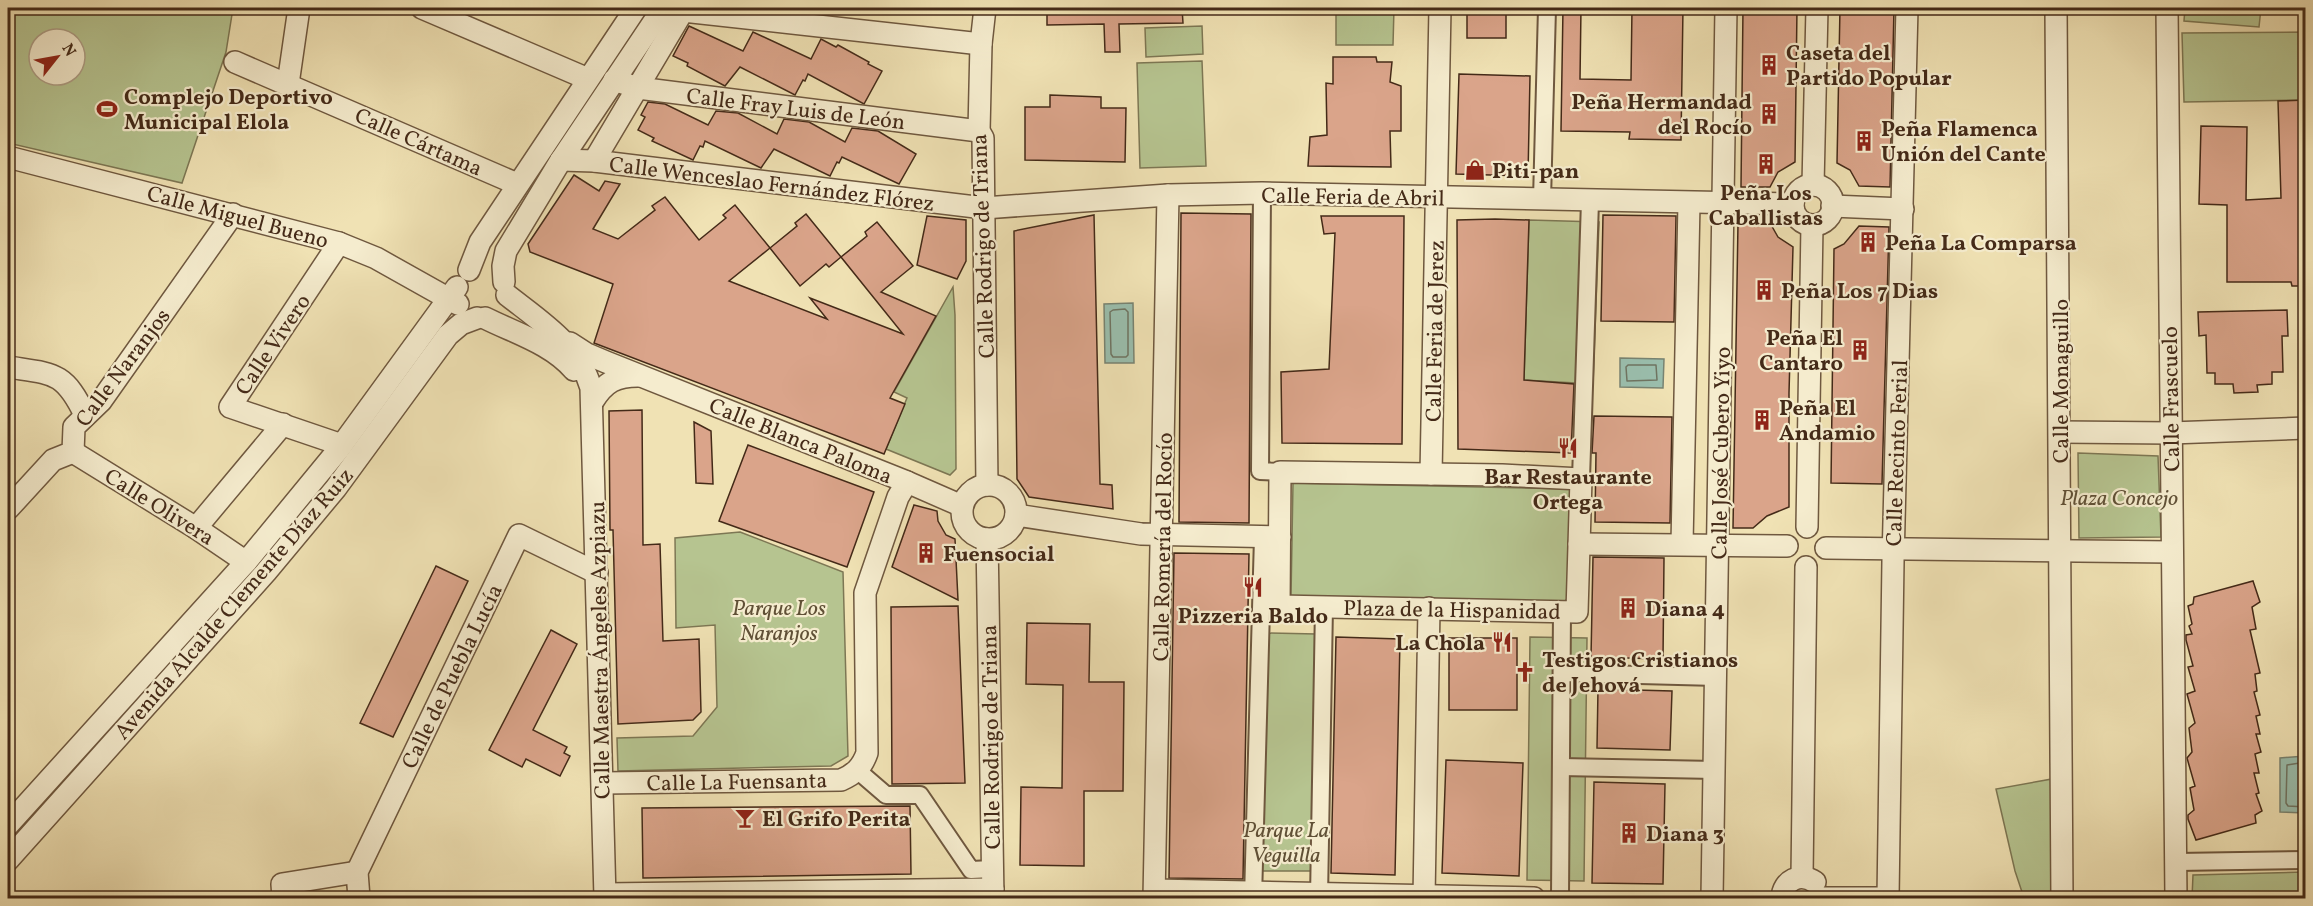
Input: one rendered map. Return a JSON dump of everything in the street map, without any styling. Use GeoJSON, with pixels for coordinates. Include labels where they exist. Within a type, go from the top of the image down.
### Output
{"type":"FeatureCollection","features":[{"type":"Feature","properties":{"kind":"street"},"geometry":{"type":"LineString","coordinates":[[288,84],[299,8]]}},
{"type":"Feature","properties":{"kind":"street"},"geometry":{"type":"LineString","coordinates":[[422,8],[588,79]]}},
{"type":"Feature","properties":{"kind":"street","name":"Avenida Alcalde Clemente Díaz Ruiz"},"geometry":{"type":"LineString","coordinates":[[8,825],[246,562],[342,445],[458,290],[480,242],[636,8]]}},
{"type":"Feature","properties":{"kind":"street"},"geometry":{"type":"LineString","coordinates":[[506,289],[493,270],[485,268],[458,290],[463,310],[481,318],[500,310],[506,289],[503,266],[506,251],[561,160],[663,8]]}},
{"type":"Feature","properties":{"kind":"street","name":"Calle Rodrigo de Triana"},"geometry":{"type":"LineString","coordinates":[[985,8],[981,44],[979,131],[983,138],[987,485]]}},
{"type":"Feature","properties":{"kind":"street","name":"Calle Feria de Jerez"},"geometry":{"type":"LineString","coordinates":[[1431,474],[1440,8]]}},
{"type":"Feature","properties":{"kind":"street"},"geometry":{"type":"LineString","coordinates":[[1542,200],[1547,8]]}},
{"type":"Feature","properties":{"kind":"street","name":"Calle José Cubero Yiyo"},"geometry":{"type":"LineString","coordinates":[[1712,898],[1726,8]]}},
{"type":"Feature","properties":{"kind":"street"},"geometry":{"type":"LineString","coordinates":[[1813,185],[1817,8]]}},
{"type":"Feature","properties":{"kind":"street","name":"Calle Recinto Ferial"},"geometry":{"type":"LineString","coordinates":[[1888,898],[1907,8]]}},
{"type":"Feature","properties":{"kind":"street","name":"Calle Monaguillo"},"geometry":{"type":"LineString","coordinates":[[2056,8],[2062,898]]}},
{"type":"Feature","properties":{"kind":"street","name":"Calle Frascuelo"},"geometry":{"type":"LineString","coordinates":[[2167,8],[2176,898]]}},
{"type":"Feature","properties":{"kind":"street"},"geometry":{"type":"LineString","coordinates":[[594,161],[683,11],[981,44]]}},
{"type":"Feature","properties":{"kind":"street","name":"Calle Cártama"},"geometry":{"type":"LineString","coordinates":[[235,62],[517,184]]}},
{"type":"Feature","properties":{"kind":"street","name":"Calle Fray Luis de León"},"geometry":{"type":"LineString","coordinates":[[614,80],[638,88],[979,131]]}},
{"type":"Feature","properties":{"kind":"street","name":"Calle Miguel Bueno"},"geometry":{"type":"LineString","coordinates":[[8,157],[339,243],[458,290]]}},
{"type":"Feature","properties":{"kind":"street","name":"Calle Wenceslao Fernández Flórez"},"geometry":{"type":"LineString","coordinates":[[561,160],[594,161],[984,208]]}},
{"type":"Feature","properties":{"kind":"street"},"geometry":{"type":"LineString","coordinates":[[1813,185],[1825,190],[1832,200],[1828,217],[1812,225],[1806,224],[1796,216],[1793,204],[1797,193],[1813,185]]}},
{"type":"Feature","properties":{"kind":"street"},"geometry":{"type":"LineString","coordinates":[[1262,193],[1260,471],[1280,472],[1581,479],[1590,201]]}},
{"type":"Feature","properties":{"kind":"street","name":"Calle Feria de Abril"},"geometry":{"type":"LineString","coordinates":[[984,208],[1168,195],[1262,193],[1793,204]]}},
{"type":"Feature","properties":{"kind":"street","name":"Calle Romería del Rocío"},"geometry":{"type":"LineString","coordinates":[[1154,894],[1168,195]]}},
{"type":"Feature","properties":{"kind":"street"},"geometry":{"type":"LineString","coordinates":[[1682,544],[1689,203]]}},
{"type":"Feature","properties":{"kind":"street"},"geometry":{"type":"LineString","coordinates":[[1832,206],[1903,209]]}},
{"type":"Feature","properties":{"kind":"street","name":"Calle Naranjos"},"geometry":{"type":"LineString","coordinates":[[8,510],[53,460],[73,452],[74,428],[101,401],[233,214]]}},
{"type":"Feature","properties":{"kind":"street"},"geometry":{"type":"LineString","coordinates":[[1807,527],[1812,225]]}},
{"type":"Feature","properties":{"kind":"street","name":"Calle Vivero"},"geometry":{"type":"LineString","coordinates":[[339,243],[230,407],[342,445]]}},
{"type":"Feature","properties":{"kind":"street","name":"Calle Maestra Ángeles Azpiazu"},"geometry":{"type":"LineString","coordinates":[[506,289],[561,338],[587,373],[593,401],[605,896]]}},
{"type":"Feature","properties":{"kind":"street","name":"Avenida Alcalde Clemente Díaz Ruiz"},"geometry":{"type":"LineString","coordinates":[[8,860],[280,556],[336,488],[448,335],[461,324],[481,318]]}},
{"type":"Feature","properties":{"kind":"street","name":"Calle Maestra Ángeles Azpiazu"},"geometry":{"type":"LineString","coordinates":[[481,318],[552,351],[566,360],[593,401]]}},
{"type":"Feature","properties":{"kind":"street","name":"Calle Blanca Paloma"},"geometry":{"type":"LineString","coordinates":[[561,338],[587,354],[638,376],[962,506]]}},
{"type":"Feature","properties":{"kind":"street"},"geometry":{"type":"LineString","coordinates":[[8,367],[58,377],[75,393],[85,415]]}},
{"type":"Feature","properties":{"kind":"street"},"geometry":{"type":"LineString","coordinates":[[593,401],[600,389],[608,382],[617,377],[638,376]]}},
{"type":"Feature","properties":{"kind":"street"},"geometry":{"type":"LineString","coordinates":[[196,528],[283,424]]}},
{"type":"Feature","properties":{"kind":"street"},"geometry":{"type":"LineString","coordinates":[[2060,432],[2171,433],[2306,428]]}},
{"type":"Feature","properties":{"kind":"street","name":"Calle Olivera"},"geometry":{"type":"LineString","coordinates":[[73,452],[196,528],[246,562]]}},
{"type":"Feature","properties":{"kind":"street","name":"Plaza de la Hispanidad"},"geometry":{"type":"LineString","coordinates":[[1280,472],[1271,537],[1279,606],[1577,612],[1581,479]]}},
{"type":"Feature","properties":{"kind":"street","name":"Calle La Fuensanta"},"geometry":{"type":"LineString","coordinates":[[603,783],[841,780],[857,770],[867,753],[865,593],[898,496],[907,482]]}},
{"type":"Feature","properties":{"kind":"street"},"geometry":{"type":"LineString","coordinates":[[987,485],[995,486],[1009,494],[1016,515],[1008,531],[995,539],[973,534],[967,528],[962,514],[962,506],[971,491],[987,485]]}},
{"type":"Feature","properties":{"kind":"street"},"geometry":{"type":"LineString","coordinates":[[1016,515],[1141,534],[1271,537],[1253,896]]}},
{"type":"Feature","properties":{"kind":"street"},"geometry":{"type":"LineString","coordinates":[[1807,527],[1818,531],[1823,536],[1826,548],[1825,554],[1818,563],[1806,567],[1794,563],[1787,546],[1788,540],[1795,531],[1807,527]]}},
{"type":"Feature","properties":{"kind":"street","name":"Calle de Puebla Lucía"},"geometry":{"type":"LineString","coordinates":[[357,872],[519,535],[597,573]]}},
{"type":"Feature","properties":{"kind":"street","name":"Calle Rodrigo de Triana"},"geometry":{"type":"LineString","coordinates":[[987,539],[993,886]]}},
{"type":"Feature","properties":{"kind":"street"},"geometry":{"type":"LineString","coordinates":[[1579,544],[1787,546]]}},
{"type":"Feature","properties":{"kind":"street"},"geometry":{"type":"LineString","coordinates":[[1826,548],[2172,552]]}},
{"type":"Feature","properties":{"kind":"street"},"geometry":{"type":"LineString","coordinates":[[1802,877],[1806,567]]}},
{"type":"Feature","properties":{"kind":"street"},"geometry":{"type":"LineString","coordinates":[[1319,896],[1324,606]]}},
{"type":"Feature","properties":{"kind":"street"},"geometry":{"type":"LineString","coordinates":[[1424,898],[1430,608]]}},
{"type":"Feature","properties":{"kind":"street"},"geometry":{"type":"LineString","coordinates":[[1560,898],[1562,611]]}},
{"type":"Feature","properties":{"kind":"street"},"geometry":{"type":"LineString","coordinates":[[1562,673],[1717,677]]}},
{"type":"Feature","properties":{"kind":"street"},"geometry":{"type":"LineString","coordinates":[[1561,767],[1715,770]]}},
{"type":"Feature","properties":{"kind":"street"},"geometry":{"type":"LineString","coordinates":[[857,770],[886,795],[920,795],[971,870],[993,886]]}},
{"type":"Feature","properties":{"kind":"street"},"geometry":{"type":"LineString","coordinates":[[2177,862],[2306,860]]}},
{"type":"Feature","properties":{"kind":"street"},"geometry":{"type":"LineString","coordinates":[[283,898],[282,884],[357,872],[359,898]]}},
{"type":"Feature","properties":{"kind":"street"},"geometry":{"type":"LineString","coordinates":[[1782,898],[1786,884],[1802,877],[1814,881],[1821,891],[1822,898],[1888,898]]}},
{"type":"Feature","properties":{"kind":"street"},"geometry":{"type":"LineString","coordinates":[[605,896],[993,886]]}},
{"type":"Feature","properties":{"kind":"street"},"geometry":{"type":"LineString","coordinates":[[1154,894],[1534,898]]}},
{"type":"Feature","properties":{"kind":"green space","name":"Complejo Deportivo Municipal Elola"},"geometry":{"type":"Polygon","coordinates":[[[8,8],[233,8],[226,52],[182,183],[8,143],[8,8]]]}},
{"type":"Feature","properties":{"kind":"green space"},"geometry":{"type":"Polygon","coordinates":[[[1336,8],[1394,8],[1393,45],[1336,45],[1336,8]]]}},
{"type":"Feature","properties":{"kind":"green space"},"geometry":{"type":"Polygon","coordinates":[[[2185,8],[2261,8],[2259,27],[2184,21],[2185,8]]]}},
{"type":"Feature","properties":{"kind":"green space"},"geometry":{"type":"Polygon","coordinates":[[[1202,26],[1203,54],[1146,57],[1145,28],[1202,26]]]}},
{"type":"Feature","properties":{"kind":"green space"},"geometry":{"type":"Polygon","coordinates":[[[2305,32],[2305,100],[2184,102],[2182,33],[2305,32]]]}},
{"type":"Feature","properties":{"kind":"green space"},"geometry":{"type":"Polygon","coordinates":[[[1202,61],[1206,166],[1140,168],[1137,63],[1202,61]]]}},
{"type":"Feature","properties":{"kind":"green space"},"geometry":{"type":"Polygon","coordinates":[[[1529,220],[1599,222],[1593,384],[1524,380],[1529,220]]]}},
{"type":"Feature","properties":{"kind":"green space"},"geometry":{"type":"Polygon","coordinates":[[[953,287],[956,469],[950,475],[886,449],[907,398],[894,392],[953,287]]]}},
{"type":"Feature","properties":{"kind":"green space","name":"Plaza Concejo"},"geometry":{"type":"Polygon","coordinates":[[[2078,453],[2158,456],[2161,537],[2079,538],[2078,453]]]}},
{"type":"Feature","properties":{"kind":"green space"},"geometry":{"type":"Polygon","coordinates":[[[1293,483],[1570,489],[1568,603],[1291,597],[1293,483]]]}},
{"type":"Feature","properties":{"kind":"green space","name":"Parque Los Naranjos"},"geometry":{"type":"Polygon","coordinates":[[[740,532],[843,572],[848,756],[831,766],[618,771],[617,738],[693,736],[717,707],[715,625],[676,628],[675,538],[740,532]]]}},
{"type":"Feature","properties":{"kind":"green space","name":"Parque La Veguilla"},"geometry":{"type":"Polygon","coordinates":[[[1264,633],[1316,634],[1314,871],[1259,871],[1264,633]]]}},
{"type":"Feature","properties":{"kind":"green space"},"geometry":{"type":"Polygon","coordinates":[[[1530,637],[1587,638],[1584,881],[1527,880],[1530,637]]]}},
{"type":"Feature","properties":{"kind":"green space"},"geometry":{"type":"Polygon","coordinates":[[[2052,779],[2057,898],[2024,898],[2015,871],[1996,789],[2052,779]]]}},
{"type":"Feature","properties":{"kind":"green space"},"geometry":{"type":"Polygon","coordinates":[[[2305,872],[2305,898],[2192,898],[2193,875],[2305,872]]]}},
{"type":"Feature","properties":{"kind":"water"},"geometry":{"type":"Polygon","coordinates":[[[1133,303],[1134,363],[1105,363],[1104,304],[1133,303]]]}},
{"type":"Feature","properties":{"kind":"water"},"geometry":{"type":"Polygon","coordinates":[[[1620,358],[1664,359],[1663,388],[1620,387],[1620,358]]]}},
{"type":"Feature","properties":{"kind":"water"},"geometry":{"type":"Polygon","coordinates":[[[2305,756],[2305,813],[2280,812],[2280,758],[2305,756]]]}},
{"type":"Feature","properties":{"kind":"building"},"geometry":{"type":"Polygon","coordinates":[[[1047,8],[1182,8],[1183,23],[1119,24],[1120,52],[1105,52],[1104,24],[1047,25],[1047,8]]]}},
{"type":"Feature","properties":{"kind":"building"},"geometry":{"type":"Polygon","coordinates":[[[1467,8],[1506,8],[1506,38],[1467,38],[1467,8]]]}},
{"type":"Feature","properties":{"kind":"building"},"geometry":{"type":"Polygon","coordinates":[[[1563,8],[1581,8],[1580,79],[1631,80],[1632,8],[1683,8],[1681,140],[1629,139],[1630,132],[1561,131],[1563,8]]]}},
{"type":"Feature","properties":{"kind":"building"},"geometry":{"type":"Polygon","coordinates":[[[1743,8],[1797,8],[1795,162],[1778,172],[1770,187],[1741,187],[1743,8]]]}},
{"type":"Feature","properties":{"kind":"building"},"geometry":{"type":"Polygon","coordinates":[[[1840,8],[1894,8],[1890,187],[1859,186],[1850,170],[1837,163],[1840,8]]]}},
{"type":"Feature","properties":{"kind":"building"},"geometry":{"type":"Polygon","coordinates":[[[689,26],[743,51],[753,32],[811,59],[821,39],[836,47],[838,45],[882,71],[864,104],[808,74],[795,95],[740,67],[725,86],[673,56],[689,26]]]}},
{"type":"Feature","properties":{"kind":"building"},"geometry":{"type":"Polygon","coordinates":[[[1333,57],[1376,57],[1377,62],[1392,62],[1390,82],[1401,86],[1401,131],[1390,131],[1391,167],[1308,166],[1310,137],[1327,135],[1326,83],[1333,84],[1333,57]]]}},
{"type":"Feature","properties":{"kind":"building"},"geometry":{"type":"Polygon","coordinates":[[[1459,74],[1530,76],[1528,176],[1456,174],[1459,74]]]}},
{"type":"Feature","properties":{"kind":"building"},"geometry":{"type":"Polygon","coordinates":[[[1050,95],[1101,97],[1101,108],[1126,108],[1125,162],[1025,160],[1025,107],[1050,107],[1050,95]]]}},
{"type":"Feature","properties":{"kind":"building"},"geometry":{"type":"Polygon","coordinates":[[[2306,100],[2306,286],[2292,286],[2291,282],[2227,282],[2227,205],[2199,204],[2201,126],[2247,127],[2246,200],[2281,198],[2278,101],[2306,100]]]}},
{"type":"Feature","properties":{"kind":"building"},"geometry":{"type":"Polygon","coordinates":[[[648,102],[665,104],[708,125],[716,111],[738,113],[777,134],[784,119],[809,122],[845,142],[852,128],[878,131],[916,154],[899,184],[842,157],[830,176],[774,149],[761,168],[705,141],[693,160],[652,141],[654,138],[638,130],[645,117],[641,115],[648,102]]]}},
{"type":"Feature","properties":{"kind":"building"},"geometry":{"type":"Polygon","coordinates":[[[574,175],[599,191],[605,181],[620,184],[593,229],[618,239],[655,210],[652,206],[665,197],[699,240],[726,218],[723,215],[735,205],[770,248],[729,281],[827,319],[810,298],[903,334],[841,257],[867,236],[865,232],[877,222],[913,266],[881,292],[936,316],[890,398],[905,404],[884,454],[594,343],[613,284],[530,252],[528,244],[574,175]]]}},
{"type":"Feature","properties":{"kind":"building"},"geometry":{"type":"Polygon","coordinates":[[[1181,213],[1251,214],[1249,523],[1179,522],[1181,213]]]}},
{"type":"Feature","properties":{"kind":"building"},"geometry":{"type":"Polygon","coordinates":[[[806,214],[841,257],[829,267],[826,264],[800,286],[770,248],[797,226],[795,223],[806,214]]]}},
{"type":"Feature","properties":{"kind":"building"},"geometry":{"type":"Polygon","coordinates":[[[1094,215],[1100,484],[1112,485],[1113,509],[1029,497],[1017,479],[1014,231],[1094,215]]]}},
{"type":"Feature","properties":{"kind":"building"},"geometry":{"type":"Polygon","coordinates":[[[1603,215],[1676,216],[1674,322],[1601,321],[1603,215]]]}},
{"type":"Feature","properties":{"kind":"building"},"geometry":{"type":"Polygon","coordinates":[[[927,216],[966,220],[966,261],[957,279],[917,265],[927,216]]]}},
{"type":"Feature","properties":{"kind":"building"},"geometry":{"type":"Polygon","coordinates":[[[1321,216],[1404,216],[1402,444],[1282,443],[1281,372],[1329,369],[1335,233],[1324,234],[1321,216]]]}},
{"type":"Feature","properties":{"kind":"building"},"geometry":{"type":"Polygon","coordinates":[[[1457,220],[1529,220],[1524,380],[1574,384],[1571,453],[1458,449],[1457,220]]]}},
{"type":"Feature","properties":{"kind":"building"},"geometry":{"type":"Polygon","coordinates":[[[1738,223],[1770,223],[1778,237],[1793,247],[1789,507],[1767,516],[1753,528],[1733,528],[1738,223]]]}},
{"type":"Feature","properties":{"kind":"building"},"geometry":{"type":"Polygon","coordinates":[[[1859,226],[1889,227],[1882,484],[1831,483],[1834,249],[1844,244],[1859,226]]]}},
{"type":"Feature","properties":{"kind":"building"},"geometry":{"type":"Polygon","coordinates":[[[2287,310],[2288,336],[2282,336],[2283,372],[2272,372],[2272,384],[2257,385],[2258,392],[2234,393],[2233,384],[2215,384],[2215,373],[2207,373],[2206,335],[2199,336],[2198,312],[2287,310]]]}},
{"type":"Feature","properties":{"kind":"building"},"geometry":{"type":"Polygon","coordinates":[[[642,410],[643,545],[660,544],[663,641],[699,639],[701,712],[693,720],[618,724],[613,530],[610,530],[609,411],[642,410]]]}},
{"type":"Feature","properties":{"kind":"building"},"geometry":{"type":"Polygon","coordinates":[[[1594,416],[1672,417],[1670,523],[1595,522],[1596,453],[1592,453],[1594,416]]]}},
{"type":"Feature","properties":{"kind":"building"},"geometry":{"type":"Polygon","coordinates":[[[694,422],[711,431],[713,484],[696,483],[694,422]]]}},
{"type":"Feature","properties":{"kind":"building"},"geometry":{"type":"Polygon","coordinates":[[[748,445],[874,492],[847,567],[719,521],[748,445]]]}},
{"type":"Feature","properties":{"kind":"building","name":"Fuensocial"},"geometry":{"type":"Polygon","coordinates":[[[914,505],[937,511],[938,521],[946,535],[955,539],[958,600],[892,567],[914,505]]]}},
{"type":"Feature","properties":{"kind":"building"},"geometry":{"type":"Polygon","coordinates":[[[1174,553],[1249,554],[1243,879],[1169,878],[1174,553]]]}},
{"type":"Feature","properties":{"kind":"building","name":"Diana 4"},"geometry":{"type":"Polygon","coordinates":[[[1593,557],[1664,558],[1663,659],[1591,657],[1593,557]]]}},
{"type":"Feature","properties":{"kind":"building"},"geometry":{"type":"Polygon","coordinates":[[[436,566],[468,581],[393,737],[360,723],[436,566]]]}},
{"type":"Feature","properties":{"kind":"building"},"geometry":{"type":"Polygon","coordinates":[[[2253,581],[2260,602],[2252,607],[2256,629],[2250,630],[2260,673],[2255,674],[2257,691],[2254,692],[2260,715],[2256,716],[2260,734],[2256,734],[2261,752],[2255,754],[2259,773],[2254,773],[2259,793],[2256,794],[2262,811],[2255,815],[2256,823],[2196,840],[2188,819],[2188,815],[2194,810],[2190,788],[2195,786],[2187,758],[2192,752],[2189,728],[2195,723],[2187,694],[2195,691],[2188,667],[2193,666],[2186,640],[2186,635],[2192,634],[2189,626],[2192,624],[2188,606],[2193,604],[2194,597],[2253,581]]]}},
{"type":"Feature","properties":{"kind":"building"},"geometry":{"type":"Polygon","coordinates":[[[958,606],[965,783],[892,784],[891,607],[958,606]]]}},
{"type":"Feature","properties":{"kind":"building"},"geometry":{"type":"Polygon","coordinates":[[[1027,623],[1090,624],[1089,682],[1124,682],[1123,791],[1084,791],[1084,866],[1020,865],[1021,787],[1062,788],[1063,685],[1026,684],[1027,623]]]}},
{"type":"Feature","properties":{"kind":"building"},"geometry":{"type":"Polygon","coordinates":[[[551,630],[577,644],[533,730],[567,747],[564,753],[570,756],[560,776],[526,759],[522,767],[489,750],[551,630]]]}},
{"type":"Feature","properties":{"kind":"building"},"geometry":{"type":"Polygon","coordinates":[[[1336,637],[1400,639],[1395,875],[1331,873],[1336,637]]]}},
{"type":"Feature","properties":{"kind":"building"},"geometry":{"type":"Polygon","coordinates":[[[1449,638],[1517,638],[1517,710],[1449,710],[1449,638]]]}},
{"type":"Feature","properties":{"kind":"building"},"geometry":{"type":"Polygon","coordinates":[[[1598,689],[1672,691],[1670,750],[1597,748],[1598,689]]]}},
{"type":"Feature","properties":{"kind":"building"},"geometry":{"type":"Polygon","coordinates":[[[1446,760],[1523,763],[1519,876],[1442,873],[1446,760]]]}},
{"type":"Feature","properties":{"kind":"building","name":"Diana 3"},"geometry":{"type":"Polygon","coordinates":[[[1594,782],[1665,784],[1663,884],[1592,883],[1594,782]]]}},
{"type":"Feature","properties":{"kind":"building"},"geometry":{"type":"Polygon","coordinates":[[[910,806],[911,874],[643,878],[642,808],[910,806]]]}},
{"type":"Feature","properties":{"kind":"place","name":"Caseta del Partido Popular"},"geometry":{"type":"Point","coordinates":[1769,65]}},
{"type":"Feature","properties":{"kind":"place","name":"Complejo Deportivo Municipal Elola"},"geometry":{"type":"Point","coordinates":[107,109]}},
{"type":"Feature","properties":{"kind":"place","name":"Peña Hermandad del Rocío"},"geometry":{"type":"Point","coordinates":[1769,114]}},
{"type":"Feature","properties":{"kind":"place","name":"Peña Flamenca Unión del Cante"},"geometry":{"type":"Point","coordinates":[1864,141]}},
{"type":"Feature","properties":{"kind":"place","name":"Peña Los Caballistas"},"geometry":{"type":"Point","coordinates":[1766,164]}},
{"type":"Feature","properties":{"kind":"place","name":"Piti-pan"},"geometry":{"type":"Point","coordinates":[1475,170]}},
{"type":"Feature","properties":{"kind":"place","name":"Peña La Comparsa"},"geometry":{"type":"Point","coordinates":[1868,242]}},
{"type":"Feature","properties":{"kind":"place","name":"Peña Los 7 Dias"},"geometry":{"type":"Point","coordinates":[1764,290]}},
{"type":"Feature","properties":{"kind":"place","name":"Peña El Cantaro"},"geometry":{"type":"Point","coordinates":[1860,350]}},
{"type":"Feature","properties":{"kind":"place","name":"Peña El Andamio"},"geometry":{"type":"Point","coordinates":[1762,420]}},
{"type":"Feature","properties":{"kind":"place","name":"Bar Restaurante Ortega"},"geometry":{"type":"Point","coordinates":[1568,448]}},
{"type":"Feature","properties":{"kind":"place","name":"Fuensocial"},"geometry":{"type":"Point","coordinates":[926,553]}},
{"type":"Feature","properties":{"kind":"place","name":"Pizzeria Baldo"},"geometry":{"type":"Point","coordinates":[1253,587]}},
{"type":"Feature","properties":{"kind":"place","name":"Diana 4"},"geometry":{"type":"Point","coordinates":[1628,608]}},
{"type":"Feature","properties":{"kind":"place","name":"La Chola"},"geometry":{"type":"Point","coordinates":[1502,642]}},
{"type":"Feature","properties":{"kind":"place","name":"Testigos Cristianos de Jehová"},"geometry":{"type":"Point","coordinates":[1525,672]}},
{"type":"Feature","properties":{"kind":"place","name":"El Grifo Perita"},"geometry":{"type":"Point","coordinates":[745,818]}},
{"type":"Feature","properties":{"kind":"place","name":"Diana 3"},"geometry":{"type":"Point","coordinates":[1629,833]}}]}
